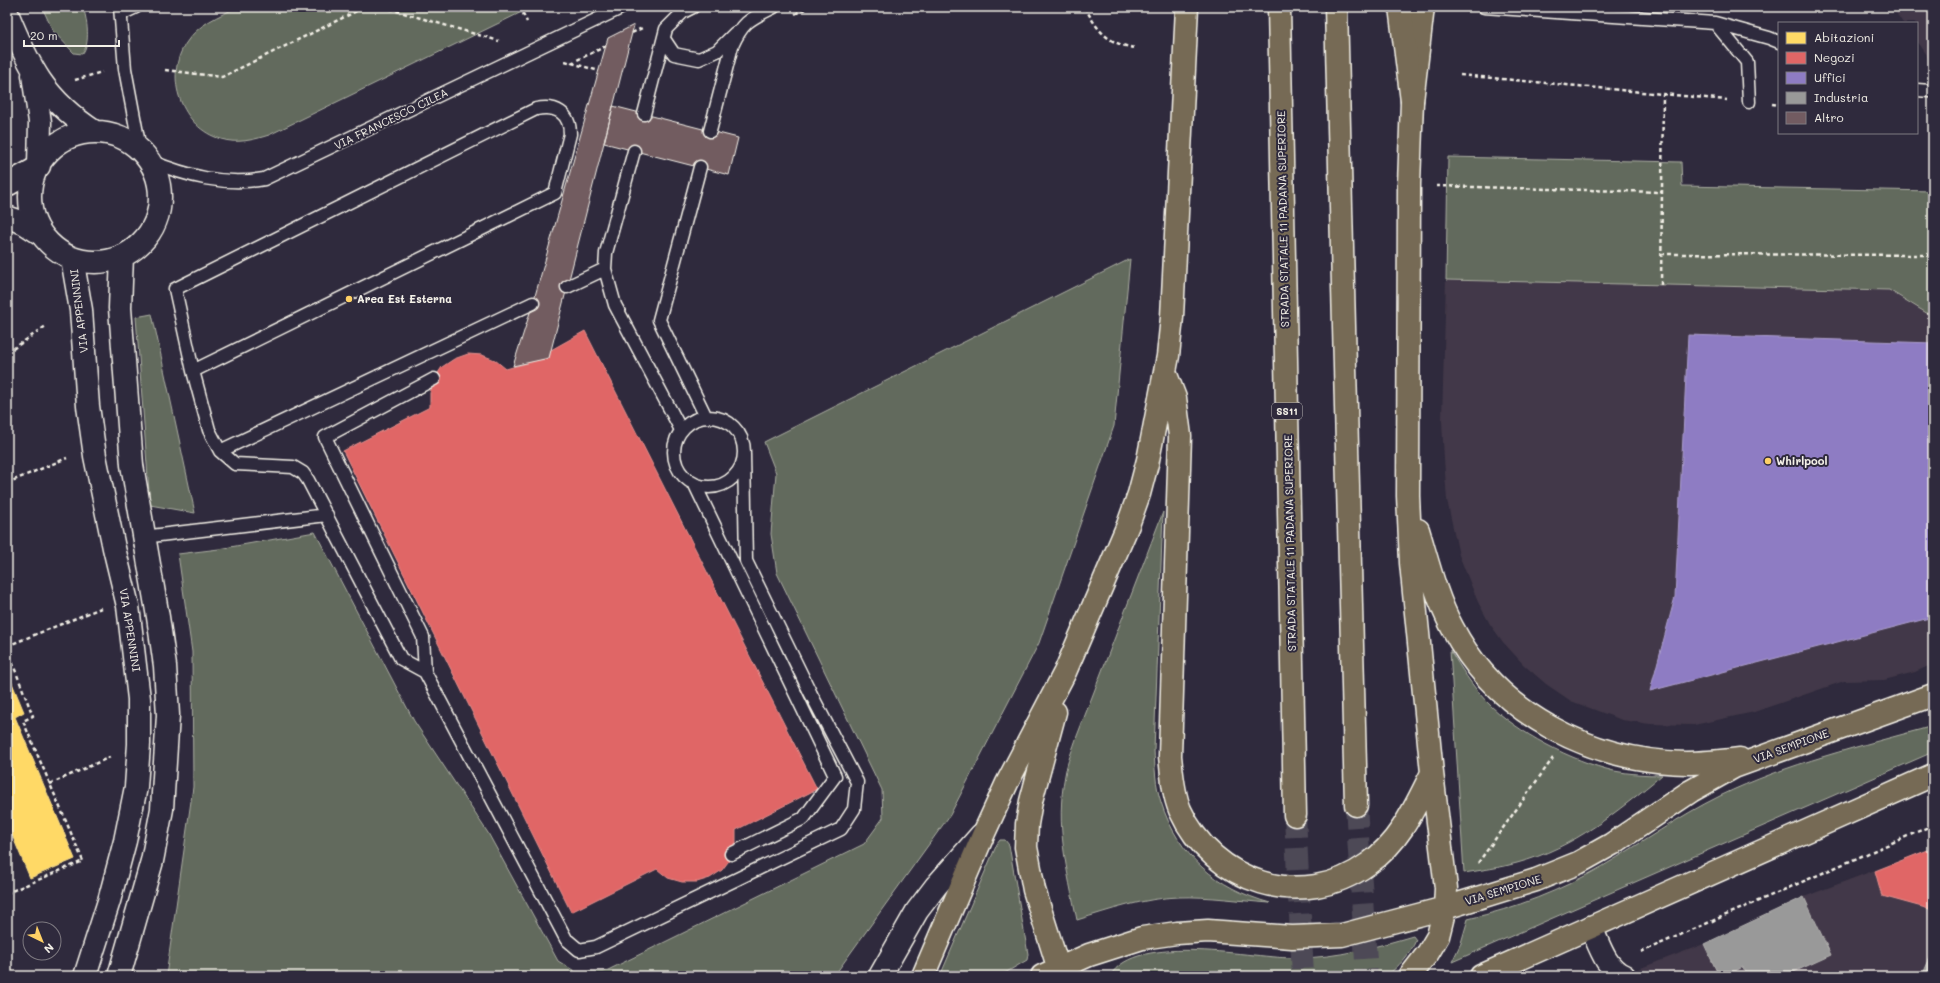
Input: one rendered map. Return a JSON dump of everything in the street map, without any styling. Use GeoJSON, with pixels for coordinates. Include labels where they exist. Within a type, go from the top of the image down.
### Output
{"type":"FeatureCollection","features":[{"type":"Feature","properties":{"kind":"main road"},"geometry":{"type":"LineString","coordinates":[[923,976],[984,833],[1007,783],[1065,672],[1112,565],[1134,510],[1148,460],[1165,372],[1172,317],[1187,7]]}},
{"type":"Feature","properties":{"kind":"main road","name":"STRADA STATALE 11 PADANA SUPERIORE"},"geometry":{"type":"LineString","coordinates":[[1279,7],[1296,815]]}},
{"type":"Feature","properties":{"kind":"main road"},"geometry":{"type":"LineString","coordinates":[[1336,7],[1356,805]]}},
{"type":"Feature","properties":{"kind":"main road"},"geometry":{"type":"LineString","coordinates":[[1400,7],[1412,101]]}},
{"type":"Feature","properties":{"kind":"main road"},"geometry":{"type":"LineString","coordinates":[[1410,976],[1434,945],[1445,908],[1445,877],[1432,773],[1411,563],[1408,496],[1409,184],[1412,101],[1423,7]]}},
{"type":"Feature","properties":{"kind":"main road"},"geometry":{"type":"LineString","coordinates":[[1165,372],[1178,410],[1180,442],[1170,756],[1178,803],[1194,834],[1220,862],[1237,874],[1256,882],[1302,887],[1331,883],[1356,872],[1369,864],[1397,837],[1407,824],[1432,773]]}},
{"type":"Feature","properties":{"kind":"main road"},"geometry":{"type":"LineString","coordinates":[[1408,496],[1433,580],[1446,615],[1459,640],[1478,667],[1506,697],[1541,723],[1564,736],[1618,755],[1659,761],[1700,763],[1761,756]]}},
{"type":"Feature","properties":{"kind":"main road"},"geometry":{"type":"LineString","coordinates":[[1054,973],[1030,876],[1026,847],[1026,824],[1065,672]]}},
{"type":"Feature","properties":{"kind":"main road","name":"VIA SEMPIONE"},"geometry":{"type":"LineString","coordinates":[[1054,973],[1124,942],[1161,934],[1208,931],[1292,936],[1334,936],[1366,930],[1536,880],[1578,863],[1612,844],[1710,779],[1761,756],[1933,695]]}},
{"type":"Feature","properties":{"kind":"main road"},"geometry":{"type":"LineString","coordinates":[[1481,976],[1933,775]]}},
{"type":"Feature","properties":{"kind":"street"},"geometry":{"type":"LineString","coordinates":[[7,13],[40,82],[66,112],[95,132]]}},
{"type":"Feature","properties":{"kind":"street"},"geometry":{"type":"LineString","coordinates":[[32,68],[40,122],[38,167],[31,190],[31,207],[41,234]]}},
{"type":"Feature","properties":{"kind":"street"},"geometry":{"type":"LineString","coordinates":[[7,185],[38,167],[52,149],[67,138],[95,132],[117,136],[129,141],[145,155],[157,175],[161,197],[158,216],[150,232],[142,242],[122,256],[99,262],[83,261],[72,258],[50,244],[41,234],[24,223],[7,217]]}},
{"type":"Feature","properties":{"kind":"street"},"geometry":{"type":"LineString","coordinates":[[119,976],[152,861],[162,809],[167,760],[168,716],[164,666],[132,465],[120,308],[122,256]]}},
{"type":"Feature","properties":{"kind":"street","name":"VIA APPENNINI"},"geometry":{"type":"LineString","coordinates":[[72,258],[81,310],[88,406],[95,456],[128,606],[139,699],[139,744],[136,787],[125,841],[109,901],[85,976]]}},
{"type":"Feature","properties":{"kind":"street"},"geometry":{"type":"LineString","coordinates":[[880,976],[917,911],[936,886],[984,833]]}},
{"type":"Feature","properties":{"kind":"street"},"geometry":{"type":"LineString","coordinates":[[1591,927],[1608,965],[1614,972],[1624,976]]}},
{"type":"Feature","properties":{"kind":"lane"},"geometry":{"type":"LineString","coordinates":[[136,7],[120,11],[125,69],[145,155]]}},
{"type":"Feature","properties":{"kind":"lane","name":"VIA FRANCESCO CILEA"},"geometry":{"type":"LineString","coordinates":[[145,155],[178,172],[224,181],[238,182],[264,179],[623,7]]}},
{"type":"Feature","properties":{"kind":"lane"},"geometry":{"type":"LineString","coordinates":[[644,114],[666,29],[683,12],[693,7]]}},
{"type":"Feature","properties":{"kind":"lane"},"geometry":{"type":"LineString","coordinates":[[664,39],[674,54],[699,59],[717,51],[746,21],[774,7]]}},
{"type":"Feature","properties":{"kind":"lane"},"geometry":{"type":"LineString","coordinates":[[1484,7],[1715,23],[1778,42]]}},
{"type":"Feature","properties":{"kind":"lane"},"geometry":{"type":"LineString","coordinates":[[710,131],[732,46],[746,21]]}},
{"type":"Feature","properties":{"kind":"lane"},"geometry":{"type":"LineString","coordinates":[[1715,23],[1747,62],[1749,102]]}},
{"type":"Feature","properties":{"kind":"lane"},"geometry":{"type":"LineString","coordinates":[[1918,90],[1930,91]]}},
{"type":"Feature","properties":{"kind":"lane"},"geometry":{"type":"LineString","coordinates":[[193,371],[555,193],[570,134],[570,125],[567,118],[552,108],[536,109],[175,289],[193,371],[209,430],[220,451],[235,464],[293,467],[303,473],[327,515],[401,659],[425,672]]}},
{"type":"Feature","properties":{"kind":"lane"},"geometry":{"type":"LineString","coordinates":[[634,151],[606,254],[605,269],[616,305],[681,430]]}},
{"type":"Feature","properties":{"kind":"lane"},"geometry":{"type":"LineString","coordinates":[[700,167],[659,320],[706,417]]}},
{"type":"Feature","properties":{"kind":"lane"},"geometry":{"type":"LineString","coordinates":[[568,287],[605,269]]}},
{"type":"Feature","properties":{"kind":"lane"},"geometry":{"type":"LineString","coordinates":[[220,451],[533,303]]}},
{"type":"Feature","properties":{"kind":"lane"},"geometry":{"type":"LineString","coordinates":[[434,380],[325,437],[423,638],[425,672],[566,939],[579,950],[596,947],[841,829],[854,809],[857,782],[811,694],[746,561],[744,454],[742,439],[735,428],[725,420],[706,417],[692,421],[681,430],[676,440],[674,450],[675,461],[679,471],[686,479],[695,484],[709,488],[723,484],[734,476],[742,466],[744,454]]}},
{"type":"Feature","properties":{"kind":"lane"},"geometry":{"type":"LineString","coordinates":[[695,484],[835,776],[804,818],[732,854]]}},
{"type":"Feature","properties":{"kind":"lane"},"geometry":{"type":"LineString","coordinates":[[143,538],[327,515]]}},
{"type":"Feature","properties":{"kind":"path"},"geometry":{"type":"LineString","coordinates":[[165,70],[222,77],[365,7]]}},
{"type":"Feature","properties":{"kind":"path"},"geometry":{"type":"LineString","coordinates":[[383,7],[505,43]]}},
{"type":"Feature","properties":{"kind":"path"},"geometry":{"type":"LineString","coordinates":[[520,7],[527,22]]}},
{"type":"Feature","properties":{"kind":"path"},"geometry":{"type":"LineString","coordinates":[[790,16],[809,7]]}},
{"type":"Feature","properties":{"kind":"path"},"geometry":{"type":"LineString","coordinates":[[1085,7],[1102,34],[1112,42],[1136,48]]}},
{"type":"Feature","properties":{"kind":"path"},"geometry":{"type":"LineString","coordinates":[[599,71],[571,63],[606,46]]}},
{"type":"Feature","properties":{"kind":"path"},"geometry":{"type":"LineString","coordinates":[[73,81],[109,70]]}},
{"type":"Feature","properties":{"kind":"path"},"geometry":{"type":"LineString","coordinates":[[1460,75],[1778,105]]}},
{"type":"Feature","properties":{"kind":"path"},"geometry":{"type":"LineString","coordinates":[[1661,286],[1663,94]]}},
{"type":"Feature","properties":{"kind":"path"},"geometry":{"type":"LineString","coordinates":[[1409,184],[1661,192]]}},
{"type":"Feature","properties":{"kind":"path"},"geometry":{"type":"LineString","coordinates":[[1661,254],[1933,255]]}},
{"type":"Feature","properties":{"kind":"path"},"geometry":{"type":"LineString","coordinates":[[7,353],[46,326]]}},
{"type":"Feature","properties":{"kind":"path"},"geometry":{"type":"LineString","coordinates":[[7,483],[69,458]]}},
{"type":"Feature","properties":{"kind":"path"},"geometry":{"type":"LineString","coordinates":[[7,892],[83,861],[23,721],[33,716],[7,648],[102,607]]}},
{"type":"Feature","properties":{"kind":"path"},"geometry":{"type":"LineString","coordinates":[[1478,863],[1558,751],[1564,736]]}},
{"type":"Feature","properties":{"kind":"path"},"geometry":{"type":"LineString","coordinates":[[50,784],[111,756]]}},
{"type":"Feature","properties":{"kind":"path"},"geometry":{"type":"LineString","coordinates":[[1641,952],[1933,825]]}},
{"type":"Feature","properties":{"kind":"shaded area"},"geometry":{"type":"Polygon","coordinates":[[[1892,7],[1933,7],[1933,65],[1918,43],[1918,22],[1902,22],[1892,7]]]}},
{"type":"Feature","properties":{"kind":"shaded area"},"geometry":{"type":"Polygon","coordinates":[[[1446,280],[1889,290],[1933,317],[1933,664],[1915,672],[1884,680],[1844,681],[1754,712],[1694,725],[1650,724],[1622,720],[1571,701],[1546,684],[1524,665],[1503,642],[1490,624],[1478,602],[1459,555],[1447,500],[1442,420],[1446,280]]]}},
{"type":"Feature","properties":{"kind":"shaded area"},"geometry":{"type":"Polygon","coordinates":[[[1933,848],[1933,976],[1620,976],[1704,944],[1804,897],[1933,848]]]}},
{"type":"Feature","properties":{"kind":"green space"},"geometry":{"type":"Polygon","coordinates":[[[42,7],[83,7],[87,25],[87,44],[82,54],[74,53],[53,31],[42,7]]]}},
{"type":"Feature","properties":{"kind":"green space"},"geometry":{"type":"Polygon","coordinates":[[[238,7],[532,7],[269,135],[251,140],[233,141],[221,139],[207,133],[196,124],[187,113],[180,100],[176,71],[179,56],[191,36],[209,21],[238,7]]]}},
{"type":"Feature","properties":{"kind":"green space"},"geometry":{"type":"Polygon","coordinates":[[[1448,157],[1681,162],[1682,186],[1933,191],[1933,317],[1889,290],[1446,280],[1448,157]]]}},
{"type":"Feature","properties":{"kind":"green space"},"geometry":{"type":"Polygon","coordinates":[[[1130,259],[1114,426],[1039,643],[950,815],[834,976],[166,976],[193,787],[192,652],[178,554],[219,549],[315,532],[414,721],[488,833],[558,961],[576,972],[604,972],[864,844],[883,818],[882,790],[777,573],[771,534],[776,473],[764,442],[1130,259]]]}},
{"type":"Feature","properties":{"kind":"green space"},"geometry":{"type":"Polygon","coordinates":[[[152,314],[195,513],[150,505],[136,317],[152,314]]]}},
{"type":"Feature","properties":{"kind":"green space"},"geometry":{"type":"Polygon","coordinates":[[[1163,512],[1154,750],[1159,796],[1168,821],[1178,838],[1189,854],[1202,867],[1217,879],[1233,888],[1251,897],[1270,903],[1202,897],[1166,898],[1127,905],[1077,920],[1066,866],[1062,830],[1062,794],[1066,770],[1077,736],[1163,512]]]}},
{"type":"Feature","properties":{"kind":"green space"},"geometry":{"type":"Polygon","coordinates":[[[1450,650],[1472,683],[1487,702],[1499,713],[1529,735],[1563,753],[1614,771],[1644,775],[1662,775],[1612,815],[1558,848],[1511,865],[1464,873],[1450,650]]]}},
{"type":"Feature","properties":{"kind":"green space"},"geometry":{"type":"Polygon","coordinates":[[[1933,726],[1933,752],[1452,962],[1461,943],[1468,919],[1503,910],[1537,898],[1571,883],[1603,866],[1690,812],[1746,784],[1825,756],[1933,726]]]}},
{"type":"Feature","properties":{"kind":"green space"},"geometry":{"type":"Polygon","coordinates":[[[1000,840],[1005,840],[1009,845],[1028,954],[1027,960],[1000,976],[940,976],[997,844],[1000,840]]]}},
{"type":"Feature","properties":{"kind":"green space"},"geometry":{"type":"Polygon","coordinates":[[[1413,936],[1416,940],[1407,956],[1386,976],[1110,976],[1124,962],[1144,954],[1197,950],[1277,957],[1312,958],[1356,951],[1413,936]]]}},
{"type":"Feature","properties":{"kind":"building: Abitazioni"},"geometry":{"type":"Polygon","coordinates":[[[7,671],[24,712],[15,717],[75,859],[30,878],[7,823],[7,671]]]}},
{"type":"Feature","properties":{"kind":"building: Negozi"},"geometry":{"type":"Polygon","coordinates":[[[585,331],[817,789],[736,830],[736,844],[731,858],[722,870],[710,878],[697,882],[682,882],[668,878],[657,869],[571,912],[343,451],[430,407],[430,393],[434,379],[442,367],[454,359],[468,354],[482,355],[495,360],[506,369],[549,358],[551,350],[585,331]]]}},
{"type":"Feature","properties":{"kind":"building: Negozi"},"geometry":{"type":"Polygon","coordinates":[[[1933,848],[1933,910],[1882,896],[1875,871],[1933,848]]]}},
{"type":"Feature","properties":{"kind":"building: Uffici"},"geometry":{"type":"Polygon","coordinates":[[[1688,335],[1933,343],[1933,617],[1650,691],[1675,597],[1688,335]]]}},
{"type":"Feature","properties":{"kind":"building: Industria"},"geometry":{"type":"Polygon","coordinates":[[[1804,897],[1831,955],[1785,976],[1747,976],[1743,967],[1725,976],[1719,976],[1704,944],[1804,897]]]}},
{"type":"Feature","properties":{"kind":"building: Industria"},"geometry":{"type":"Polygon","coordinates":[[[1933,951],[1933,976],[1922,976],[1933,951]]]}},
{"type":"Feature","properties":{"kind":"building: Altro"},"geometry":{"type":"Polygon","coordinates":[[[634,25],[549,358],[513,366],[533,303],[608,38],[634,25]]]}},
{"type":"Feature","properties":{"kind":"building: Altro"},"geometry":{"type":"Polygon","coordinates":[[[613,106],[738,138],[729,175],[604,143],[613,106]]]}},
{"type":"Feature","properties":{"kind":"tunnel"},"geometry":{"type":"LineString","coordinates":[[1356,805],[1367,976]]}},
{"type":"Feature","properties":{"kind":"tunnel"},"geometry":{"type":"LineString","coordinates":[[1295,815],[1303,976]]}},
{"type":"Feature","properties":{"kind":"place","name":"Area Est Esterna"},"geometry":{"type":"Point","coordinates":[349,299]}},
{"type":"Feature","properties":{"kind":"place","name":"Whirlpool"},"geometry":{"type":"Point","coordinates":[1768,461]}}]}
